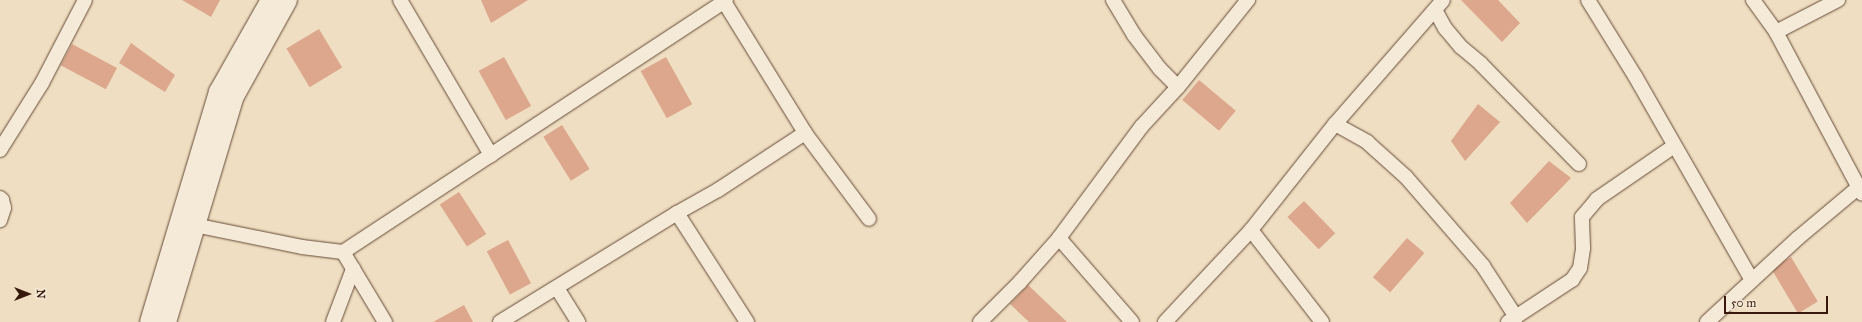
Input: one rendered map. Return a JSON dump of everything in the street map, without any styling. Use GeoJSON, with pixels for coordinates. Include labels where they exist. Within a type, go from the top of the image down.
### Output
{"type":"FeatureCollection","features":[{"type":"Feature","properties":{"kind":"street"},"geometry":{"type":"LineString","coordinates":[[0,150],[42,83],[85,0]]}},
{"type":"Feature","properties":{"kind":"street"},"geometry":{"type":"LineString","coordinates":[[150,322],[219,92],[271,0]]}},
{"type":"Feature","properties":{"kind":"street"},"geometry":{"type":"LineString","coordinates":[[166,322],[233,98],[287,0]]}},
{"type":"Feature","properties":{"kind":"street"},"geometry":{"type":"LineString","coordinates":[[400,0],[490,155]]}},
{"type":"Feature","properties":{"kind":"street"},"geometry":{"type":"LineString","coordinates":[[1113,0],[1134,36],[1160,70],[1178,87]]}},
{"type":"Feature","properties":{"kind":"street"},"geometry":{"type":"LineString","coordinates":[[980,322],[1020,282],[1059,238],[1142,126],[1178,87],[1248,0]]}},
{"type":"Feature","properties":{"kind":"street"},"geometry":{"type":"LineString","coordinates":[[1588,0],[1635,76],[1752,280]]}},
{"type":"Feature","properties":{"kind":"street"},"geometry":{"type":"LineString","coordinates":[[1707,322],[1798,238],[1860,190],[1776,32],[1753,0]]}},
{"type":"Feature","properties":{"kind":"street"},"geometry":{"type":"LineString","coordinates":[[1776,32],[1838,0]]}},
{"type":"Feature","properties":{"kind":"street"},"geometry":{"type":"LineString","coordinates":[[194,225],[302,247],[343,252],[724,1],[805,133],[869,219]]}},
{"type":"Feature","properties":{"kind":"street"},"geometry":{"type":"LineString","coordinates":[[1165,322],[1251,230],[1335,124],[1439,5]]}},
{"type":"Feature","properties":{"kind":"street"},"geometry":{"type":"LineString","coordinates":[[1439,5],[1445,28],[1461,47],[1481,64],[1579,164]]}},
{"type":"Feature","properties":{"kind":"street"},"geometry":{"type":"LineString","coordinates":[[1335,124],[1367,142],[1406,177],[1483,266],[1512,319],[1560,290],[1572,280],[1580,268],[1584,248],[1582,217],[1598,199],[1674,146]]}},
{"type":"Feature","properties":{"kind":"street"},"geometry":{"type":"LineString","coordinates":[[500,322],[677,213],[718,190],[805,133]]}},
{"type":"Feature","properties":{"kind":"street"},"geometry":{"type":"LineString","coordinates":[[0,198],[4,208],[0,220]]}},
{"type":"Feature","properties":{"kind":"street"},"geometry":{"type":"LineString","coordinates":[[677,213],[747,322]]}},
{"type":"Feature","properties":{"kind":"street"},"geometry":{"type":"LineString","coordinates":[[1251,230],[1322,322]]}},
{"type":"Feature","properties":{"kind":"street"},"geometry":{"type":"LineString","coordinates":[[1059,238],[1132,322]]}},
{"type":"Feature","properties":{"kind":"street"},"geometry":{"type":"LineString","coordinates":[[343,252],[385,322]]}},
{"type":"Feature","properties":{"kind":"street"},"geometry":{"type":"LineString","coordinates":[[333,322],[353,269]]}},
{"type":"Feature","properties":{"kind":"street"},"geometry":{"type":"LineString","coordinates":[[557,288],[578,322]]}},
{"type":"Feature","properties":{"kind":"building"},"geometry":{"type":"Polygon","coordinates":[[[182,0],[220,0],[211,17],[182,0]]]}},
{"type":"Feature","properties":{"kind":"building"},"geometry":{"type":"Polygon","coordinates":[[[481,0],[528,0],[491,23],[481,0]]]}},
{"type":"Feature","properties":{"kind":"building"},"geometry":{"type":"Polygon","coordinates":[[[1461,0],[1498,0],[1520,23],[1502,42],[1461,0]]]}},
{"type":"Feature","properties":{"kind":"building"},"geometry":{"type":"Polygon","coordinates":[[[319,29],[342,68],[310,87],[286,49],[319,29]]]}},
{"type":"Feature","properties":{"kind":"building"},"geometry":{"type":"Polygon","coordinates":[[[131,43],[175,75],[165,92],[119,63],[131,43]]]}},
{"type":"Feature","properties":{"kind":"building"},"geometry":{"type":"Polygon","coordinates":[[[72,44],[117,68],[106,89],[61,65],[72,44]]]}},
{"type":"Feature","properties":{"kind":"building"},"geometry":{"type":"Polygon","coordinates":[[[504,57],[531,106],[506,120],[479,71],[504,57]]]}},
{"type":"Feature","properties":{"kind":"building"},"geometry":{"type":"Polygon","coordinates":[[[666,57],[692,104],[667,118],[641,71],[666,57]]]}},
{"type":"Feature","properties":{"kind":"building"},"geometry":{"type":"Polygon","coordinates":[[[1199,80],[1236,111],[1219,131],[1182,100],[1199,80]]]}},
{"type":"Feature","properties":{"kind":"building"},"geometry":{"type":"Polygon","coordinates":[[[1478,104],[1500,122],[1465,161],[1451,141],[1478,104]]]}},
{"type":"Feature","properties":{"kind":"building"},"geometry":{"type":"Polygon","coordinates":[[[562,125],[590,169],[571,181],[543,137],[562,125]]]}},
{"type":"Feature","properties":{"kind":"building"},"geometry":{"type":"Polygon","coordinates":[[[1549,161],[1571,178],[1527,223],[1510,203],[1549,161]]]}},
{"type":"Feature","properties":{"kind":"building"},"geometry":{"type":"Polygon","coordinates":[[[459,192],[486,234],[467,246],[440,205],[459,192]]]}},
{"type":"Feature","properties":{"kind":"building"},"geometry":{"type":"Polygon","coordinates":[[[1304,201],[1335,233],[1319,249],[1287,217],[1304,201]]]}},
{"type":"Feature","properties":{"kind":"building"},"geometry":{"type":"Polygon","coordinates":[[[1407,238],[1424,253],[1390,292],[1373,277],[1407,238]]]}},
{"type":"Feature","properties":{"kind":"building"},"geometry":{"type":"Polygon","coordinates":[[[508,240],[531,283],[510,295],[487,251],[508,240]]]}},
{"type":"Feature","properties":{"kind":"building"},"geometry":{"type":"Polygon","coordinates":[[[1791,257],[1818,302],[1798,313],[1771,269],[1791,257]]]}},
{"type":"Feature","properties":{"kind":"building"},"geometry":{"type":"Polygon","coordinates":[[[1028,285],[1067,322],[1029,322],[1010,304],[1028,285]]]}},
{"type":"Feature","properties":{"kind":"building"},"geometry":{"type":"Polygon","coordinates":[[[464,305],[473,322],[433,322],[464,305]]]}}]}
